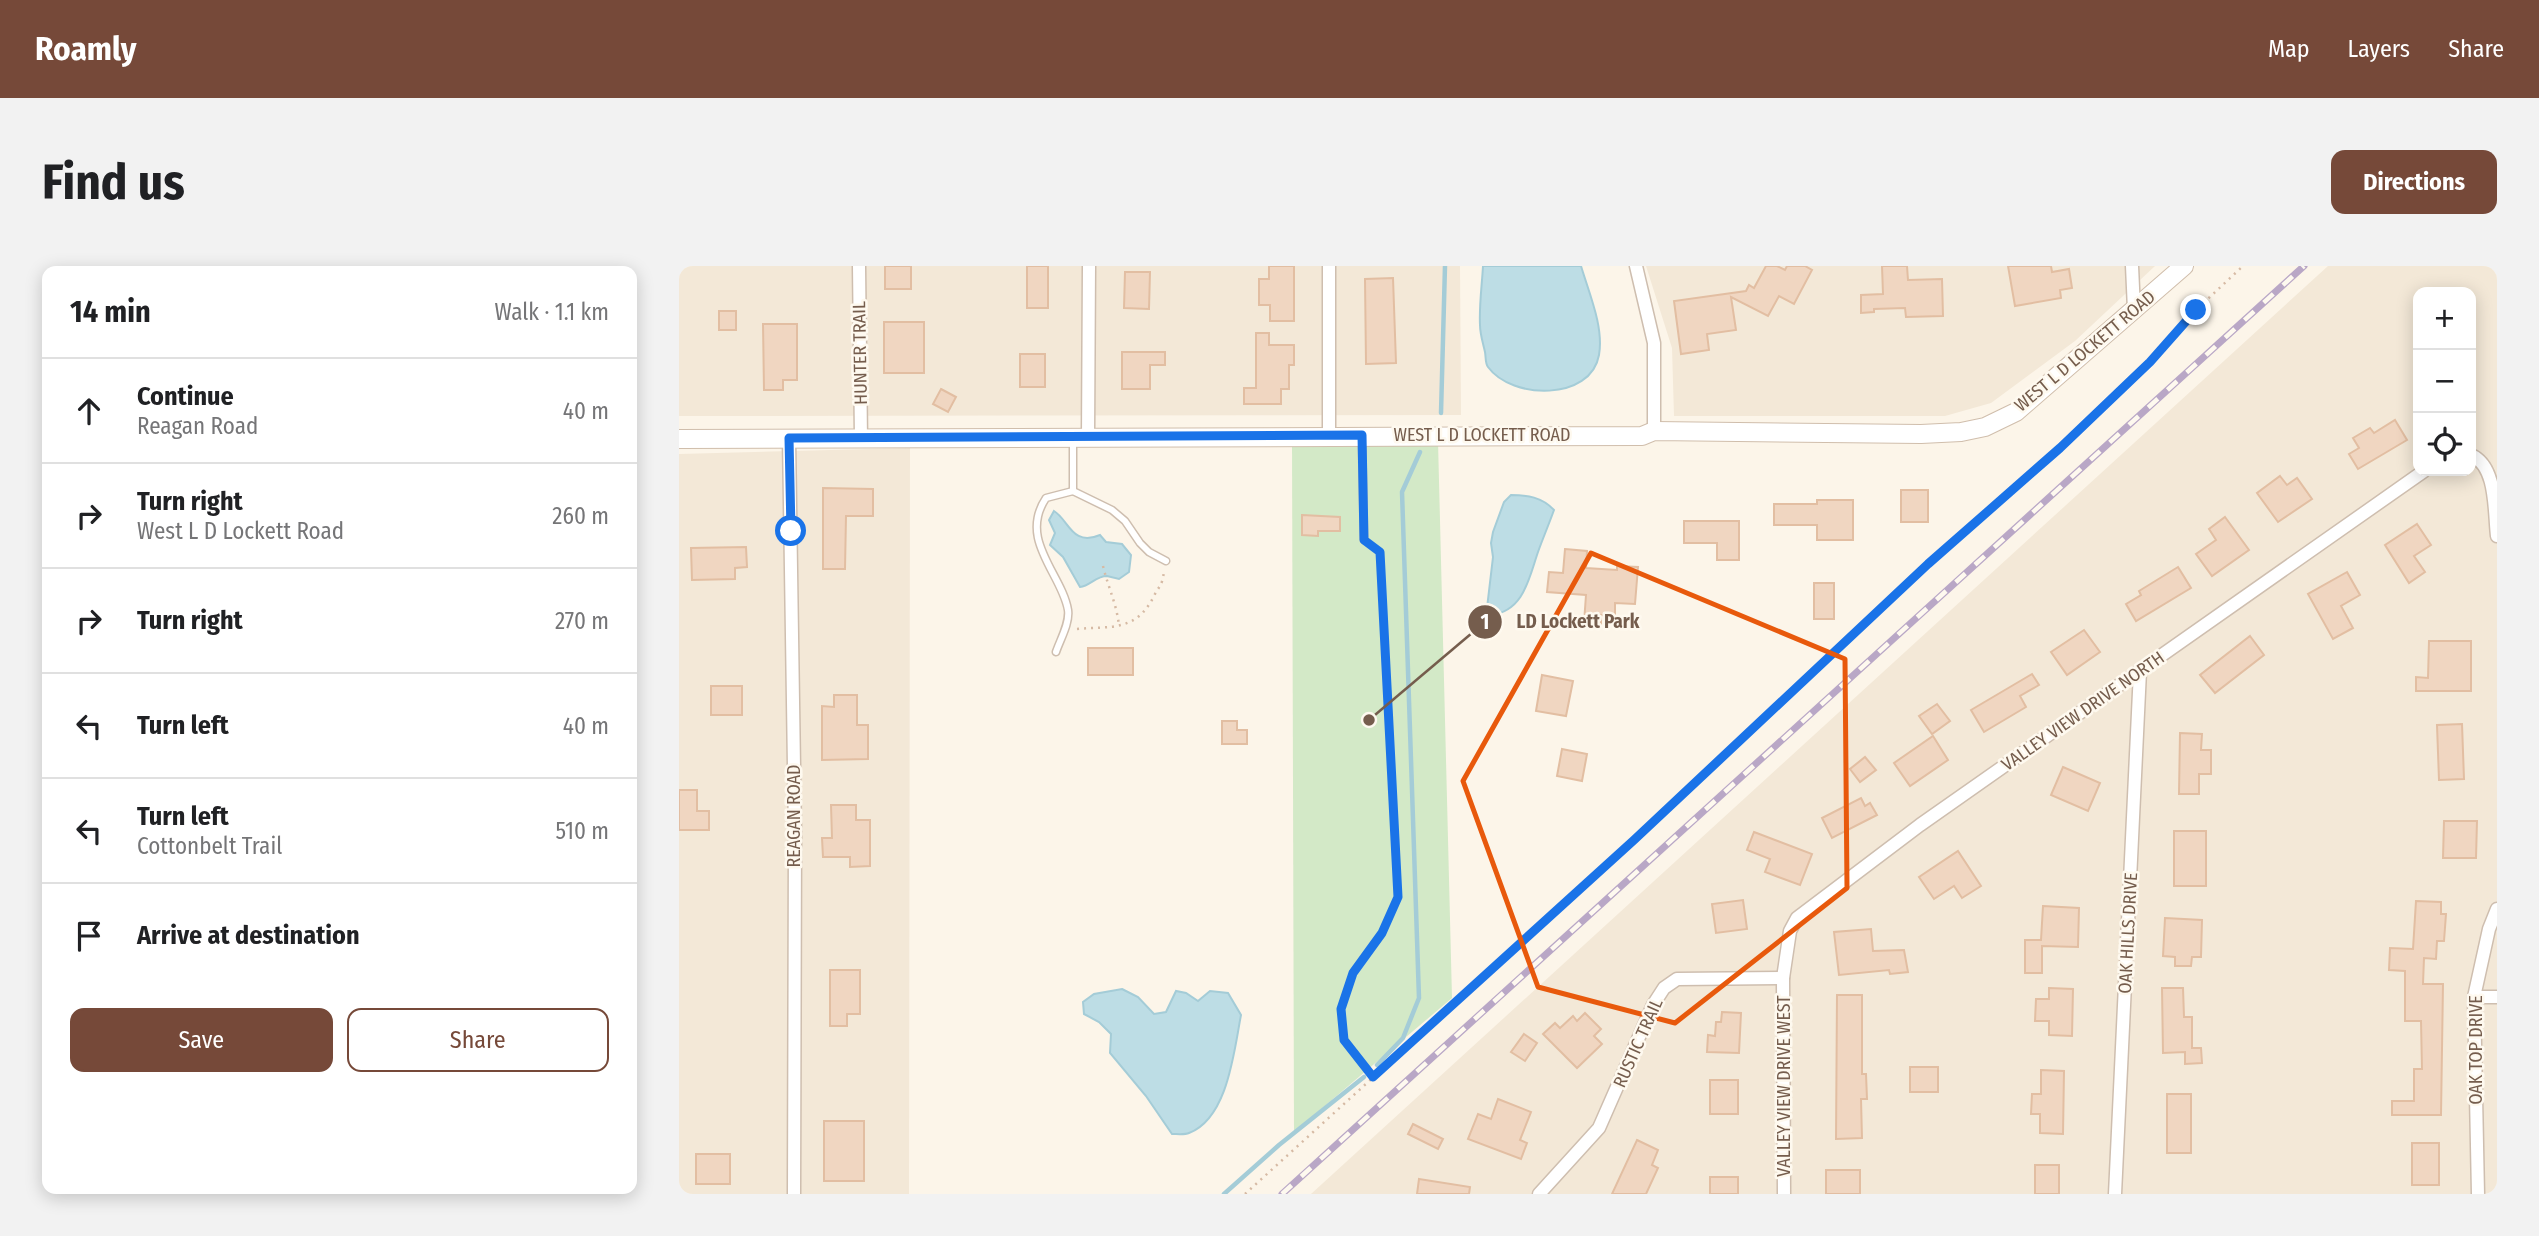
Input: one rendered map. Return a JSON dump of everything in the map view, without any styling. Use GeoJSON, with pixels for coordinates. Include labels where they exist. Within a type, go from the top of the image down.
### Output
{"type":"FeatureCollection","features":[{"type":"Feature","properties":{"kind":"main road","name":"WEST L D LOCKETT ROAD"},"geometry":{"type":"LineString","coordinates":[[679,439],[1642,436],[1654,431],[1920,434],[1961,432],[1985,427],[2016,412],[2184,266]]}},
{"type":"Feature","properties":{"kind":"street","name":"HUNTER TRAIL"},"geometry":{"type":"LineString","coordinates":[[859,266],[861,439]]}},
{"type":"Feature","properties":{"kind":"street"},"geometry":{"type":"LineString","coordinates":[[1081,437],[1089,266]]}},
{"type":"Feature","properties":{"kind":"street"},"geometry":{"type":"LineString","coordinates":[[1329,266],[1329,435]]}},
{"type":"Feature","properties":{"kind":"street"},"geometry":{"type":"LineString","coordinates":[[2132,266],[2134,310]]}},
{"type":"Feature","properties":{"kind":"street"},"geometry":{"type":"LineString","coordinates":[[1638,267],[1654,343],[1654,431]]}},
{"type":"Feature","properties":{"kind":"street","name":"REAGAN ROAD"},"geometry":{"type":"LineString","coordinates":[[789,438],[795,833],[794,1194]]}},
{"type":"Feature","properties":{"kind":"street"},"geometry":{"type":"LineString","coordinates":[[2476,457],[2490,473],[2497,536]]}},
{"type":"Feature","properties":{"kind":"street","name":"VALLEY VIEW DRIVE NORTH"},"geometry":{"type":"LineString","coordinates":[[1783,978],[1790,931],[1797,918],[1920,825],[2417,476]]}},
{"type":"Feature","properties":{"kind":"street","name":"OAK HILLS DRIVE"},"geometry":{"type":"LineString","coordinates":[[2115,1194],[2140,671]]}},
{"type":"Feature","properties":{"kind":"street","name":"OAK TOP DRIVE"},"geometry":{"type":"LineString","coordinates":[[2478,1194],[2474,997],[2489,929],[2497,909]]}},
{"type":"Feature","properties":{"kind":"street","name":"RUSTIC TRAIL"},"geometry":{"type":"LineString","coordinates":[[1539,1194],[1599,1128],[1653,1005],[1664,988],[1677,979],[1783,978]]}},
{"type":"Feature","properties":{"kind":"street","name":"VALLEY VIEW DRIVE WEST"},"geometry":{"type":"LineString","coordinates":[[1783,978],[1784,1194]]}},
{"type":"Feature","properties":{"kind":"street"},"geometry":{"type":"LineString","coordinates":[[2474,997],[2497,998]]}},
{"type":"Feature","properties":{"kind":"lane"},"geometry":{"type":"LineString","coordinates":[[1362,435],[1364,540]]}},
{"type":"Feature","properties":{"kind":"lane"},"geometry":{"type":"LineString","coordinates":[[1073,491],[1081,437]]}},
{"type":"Feature","properties":{"kind":"lane"},"geometry":{"type":"LineString","coordinates":[[1056,652],[1067,622],[1068,611],[1044,560],[1039,540],[1038,518],[1046,498],[1073,491],[1112,510],[1125,521],[1140,543],[1166,561]]}},
{"type":"Feature","properties":{"kind":"path"},"geometry":{"type":"LineString","coordinates":[[1245,1194],[1634,840],[1928,564],[2060,448],[2150,362],[2196,310],[2243,266]]}},
{"type":"Feature","properties":{"kind":"path"},"geometry":{"type":"LineString","coordinates":[[1364,540],[1380,552],[1398,897],[1382,933],[1353,973],[1341,1009],[1344,1040],[1373,1077]]}},
{"type":"Feature","properties":{"kind":"path"},"geometry":{"type":"LineString","coordinates":[[1067,627],[1107,629],[1135,620],[1150,606],[1154,594],[1160,589],[1166,561]]}},
{"type":"Feature","properties":{"kind":"path"},"geometry":{"type":"LineString","coordinates":[[1103,566],[1110,596],[1117,606],[1119,626]]}},
{"type":"Feature","properties":{"kind":"highlighted area"},"geometry":{"type":"Polygon","coordinates":[[[1591,553],[1845,659],[1847,888],[1675,1023],[1538,987],[1463,781],[1591,553]]]}},
{"type":"Feature","properties":{"kind":"shaded area"},"geometry":{"type":"Polygon","coordinates":[[[679,266],[1460,266],[1461,415],[679,416],[679,266]]]}},
{"type":"Feature","properties":{"kind":"shaded area"},"geometry":{"type":"Polygon","coordinates":[[[1646,266],[2155,266],[2075,341],[1991,403],[1945,416],[1674,416],[1672,348],[1646,266]]]}},
{"type":"Feature","properties":{"kind":"shaded area"},"geometry":{"type":"Polygon","coordinates":[[[2328,266],[2497,266],[2497,1194],[1311,1194],[2328,266]]]}},
{"type":"Feature","properties":{"kind":"shaded area"},"geometry":{"type":"Polygon","coordinates":[[[910,448],[909,1194],[679,1194],[679,454],[910,448]]]}},
{"type":"Feature","properties":{"kind":"green space"},"geometry":{"type":"Polygon","coordinates":[[[1438,441],[1452,998],[1294,1132],[1292,442],[1438,441]]]}},
{"type":"Feature","properties":{"kind":"water"},"geometry":{"type":"Polygon","coordinates":[[[1483,266],[1581,266],[1595,310],[1600,344],[1593,370],[1582,381],[1567,388],[1532,390],[1514,386],[1499,378],[1488,367],[1480,328],[1483,266]]]}},
{"type":"Feature","properties":{"kind":"water"},"geometry":{"type":"Polygon","coordinates":[[[1511,495],[1534,498],[1554,510],[1523,592],[1511,607],[1491,615],[1487,608],[1493,557],[1491,543],[1504,502],[1511,495]]]}},
{"type":"Feature","properties":{"kind":"water"},"geometry":{"type":"Polygon","coordinates":[[[1054,511],[1072,531],[1083,538],[1100,535],[1106,542],[1122,544],[1131,555],[1129,572],[1119,579],[1103,576],[1080,587],[1063,557],[1050,545],[1055,533],[1049,520],[1054,511]]]}},
{"type":"Feature","properties":{"kind":"water"},"geometry":{"type":"Polygon","coordinates":[[[1122,989],[1138,997],[1154,1014],[1166,1012],[1176,991],[1186,993],[1198,1001],[1210,991],[1228,993],[1241,1015],[1232,1064],[1221,1099],[1202,1125],[1189,1133],[1172,1134],[1146,1096],[1110,1053],[1111,1034],[1099,1022],[1084,1014],[1083,1002],[1094,994],[1122,989]]]}},
{"type":"Feature","properties":{"kind":"building"},"geometry":{"type":"Polygon","coordinates":[[[885,266],[911,266],[911,289],[885,289],[885,266]]]}},
{"type":"Feature","properties":{"kind":"building"},"geometry":{"type":"Polygon","coordinates":[[[1027,266],[1048,266],[1048,308],[1027,308],[1027,266]]]}},
{"type":"Feature","properties":{"kind":"building"},"geometry":{"type":"Polygon","coordinates":[[[1269,266],[1294,266],[1294,321],[1270,321],[1270,305],[1259,305],[1259,279],[1269,279],[1269,266]]]}},
{"type":"Feature","properties":{"kind":"building"},"geometry":{"type":"Polygon","coordinates":[[[1766,266],[1777,266],[1785,270],[1787,266],[1805,266],[1812,270],[1794,304],[1779,296],[1768,316],[1731,297],[1736,330],[1707,334],[1709,350],[1681,354],[1674,301],[1746,291],[1749,285],[1754,288],[1766,266]]]}},
{"type":"Feature","properties":{"kind":"building"},"geometry":{"type":"Polygon","coordinates":[[[1882,266],[1907,266],[1908,280],[1942,279],[1943,316],[1906,317],[1905,308],[1874,309],[1874,312],[1861,313],[1861,295],[1883,294],[1882,266]]]}},
{"type":"Feature","properties":{"kind":"building"},"geometry":{"type":"Polygon","coordinates":[[[2008,266],[2051,266],[2052,272],[2069,269],[2072,288],[2060,290],[2061,298],[2015,306],[2008,266]]]}},
{"type":"Feature","properties":{"kind":"building"},"geometry":{"type":"Polygon","coordinates":[[[1125,272],[1150,272],[1149,309],[1124,308],[1125,272]]]}},
{"type":"Feature","properties":{"kind":"building"},"geometry":{"type":"Polygon","coordinates":[[[1393,278],[1396,363],[1366,364],[1365,279],[1393,278]]]}},
{"type":"Feature","properties":{"kind":"building"},"geometry":{"type":"Polygon","coordinates":[[[719,311],[736,311],[736,330],[719,330],[719,311]]]}},
{"type":"Feature","properties":{"kind":"building"},"geometry":{"type":"Polygon","coordinates":[[[884,322],[924,322],[924,373],[884,373],[884,322]]]}},
{"type":"Feature","properties":{"kind":"building"},"geometry":{"type":"Polygon","coordinates":[[[763,324],[797,324],[797,380],[783,380],[783,390],[764,390],[763,324]]]}},
{"type":"Feature","properties":{"kind":"building"},"geometry":{"type":"Polygon","coordinates":[[[1256,333],[1269,333],[1269,345],[1294,345],[1294,365],[1289,365],[1289,389],[1281,389],[1281,404],[1244,404],[1244,388],[1256,388],[1256,333]]]}},
{"type":"Feature","properties":{"kind":"building"},"geometry":{"type":"Polygon","coordinates":[[[1122,352],[1165,352],[1165,365],[1150,365],[1150,389],[1122,389],[1122,352]]]}},
{"type":"Feature","properties":{"kind":"building"},"geometry":{"type":"Polygon","coordinates":[[[1020,354],[1045,354],[1045,387],[1020,387],[1020,354]]]}},
{"type":"Feature","properties":{"kind":"building"},"geometry":{"type":"Polygon","coordinates":[[[941,389],[956,397],[948,412],[933,404],[941,389]]]}},
{"type":"Feature","properties":{"kind":"building"},"geometry":{"type":"Polygon","coordinates":[[[2395,420],[2407,440],[2358,469],[2349,454],[2359,448],[2353,438],[2370,428],[2374,433],[2395,420]]]}},
{"type":"Feature","properties":{"kind":"building"},"geometry":{"type":"Polygon","coordinates":[[[2280,476],[2287,485],[2297,478],[2312,499],[2278,522],[2257,493],[2280,476]]]}},
{"type":"Feature","properties":{"kind":"building"},"geometry":{"type":"Polygon","coordinates":[[[823,488],[873,489],[873,516],[846,516],[845,569],[823,569],[823,488]]]}},
{"type":"Feature","properties":{"kind":"building"},"geometry":{"type":"Polygon","coordinates":[[[1901,490],[1928,490],[1928,522],[1901,522],[1901,490]]]}},
{"type":"Feature","properties":{"kind":"building"},"geometry":{"type":"Polygon","coordinates":[[[1817,500],[1853,500],[1853,540],[1817,540],[1817,525],[1774,525],[1774,504],[1817,504],[1817,500]]]}},
{"type":"Feature","properties":{"kind":"building"},"geometry":{"type":"Polygon","coordinates":[[[1302,515],[1340,517],[1340,531],[1318,531],[1318,536],[1302,535],[1302,515]]]}},
{"type":"Feature","properties":{"kind":"building"},"geometry":{"type":"Polygon","coordinates":[[[2225,517],[2249,550],[2212,576],[2196,554],[2216,540],[2209,529],[2225,517]]]}},
{"type":"Feature","properties":{"kind":"building"},"geometry":{"type":"Polygon","coordinates":[[[1684,521],[1739,521],[1739,560],[1717,560],[1717,543],[1684,543],[1684,521]]]}},
{"type":"Feature","properties":{"kind":"building"},"geometry":{"type":"Polygon","coordinates":[[[2417,524],[2431,545],[2414,556],[2425,572],[2409,583],[2385,545],[2417,524]]]}},
{"type":"Feature","properties":{"kind":"building"},"geometry":{"type":"Polygon","coordinates":[[[746,547],[747,567],[735,568],[735,579],[692,580],[691,548],[746,547]]]}},
{"type":"Feature","properties":{"kind":"building"},"geometry":{"type":"Polygon","coordinates":[[[1565,549],[1587,551],[1586,568],[1617,570],[1617,566],[1638,567],[1635,604],[1615,603],[1615,616],[1601,615],[1601,625],[1584,623],[1586,595],[1547,592],[1549,572],[1563,573],[1565,549]]]}},
{"type":"Feature","properties":{"kind":"building"},"geometry":{"type":"Polygon","coordinates":[[[2178,567],[2191,588],[2136,621],[2126,604],[2141,595],[2139,591],[2178,567]]]}},
{"type":"Feature","properties":{"kind":"building"},"geometry":{"type":"Polygon","coordinates":[[[2347,572],[2360,595],[2341,606],[2353,628],[2333,639],[2308,594],[2347,572]]]}},
{"type":"Feature","properties":{"kind":"building"},"geometry":{"type":"Polygon","coordinates":[[[1814,583],[1834,583],[1834,619],[1814,619],[1814,583]]]}},
{"type":"Feature","properties":{"kind":"building"},"geometry":{"type":"Polygon","coordinates":[[[2084,630],[2100,652],[2067,675],[2051,652],[2084,630]]]}},
{"type":"Feature","properties":{"kind":"building"},"geometry":{"type":"Polygon","coordinates":[[[2250,636],[2264,655],[2215,693],[2200,675],[2250,636]]]}},
{"type":"Feature","properties":{"kind":"building"},"geometry":{"type":"Polygon","coordinates":[[[2429,641],[2471,641],[2471,691],[2416,691],[2416,677],[2428,678],[2429,641]]]}},
{"type":"Feature","properties":{"kind":"building"},"geometry":{"type":"Polygon","coordinates":[[[1088,648],[1133,648],[1133,675],[1088,675],[1088,648]]]}},
{"type":"Feature","properties":{"kind":"building"},"geometry":{"type":"Polygon","coordinates":[[[2032,674],[2039,685],[2020,696],[2026,707],[1984,732],[1971,710],[2032,674]]]}},
{"type":"Feature","properties":{"kind":"building"},"geometry":{"type":"Polygon","coordinates":[[[1542,675],[1573,681],[1566,716],[1536,711],[1542,675]]]}},
{"type":"Feature","properties":{"kind":"building"},"geometry":{"type":"Polygon","coordinates":[[[711,686],[742,686],[742,715],[711,715],[711,686]]]}},
{"type":"Feature","properties":{"kind":"building"},"geometry":{"type":"Polygon","coordinates":[[[834,695],[857,695],[857,725],[868,725],[868,759],[822,760],[822,706],[834,707],[834,695]]]}},
{"type":"Feature","properties":{"kind":"building"},"geometry":{"type":"Polygon","coordinates":[[[1937,704],[1950,721],[1932,734],[1919,716],[1937,704]]]}},
{"type":"Feature","properties":{"kind":"building"},"geometry":{"type":"Polygon","coordinates":[[[1222,721],[1237,721],[1237,730],[1247,730],[1247,744],[1222,744],[1222,721]]]}},
{"type":"Feature","properties":{"kind":"building"},"geometry":{"type":"Polygon","coordinates":[[[2462,724],[2464,779],[2439,780],[2437,725],[2462,724]]]}},
{"type":"Feature","properties":{"kind":"building"},"geometry":{"type":"Polygon","coordinates":[[[2180,733],[2202,734],[2201,750],[2211,750],[2211,774],[2199,774],[2199,794],[2179,794],[2180,733]]]}},
{"type":"Feature","properties":{"kind":"building"},"geometry":{"type":"Polygon","coordinates":[[[1933,736],[1948,760],[1910,786],[1894,763],[1933,736]]]}},
{"type":"Feature","properties":{"kind":"building"},"geometry":{"type":"Polygon","coordinates":[[[1562,749],[1587,754],[1582,781],[1557,776],[1562,749]]]}},
{"type":"Feature","properties":{"kind":"building"},"geometry":{"type":"Polygon","coordinates":[[[1865,757],[1876,770],[1860,782],[1850,769],[1865,757]]]}},
{"type":"Feature","properties":{"kind":"building"},"geometry":{"type":"Polygon","coordinates":[[[2063,767],[2100,783],[2088,811],[2051,795],[2063,767]]]}},
{"type":"Feature","properties":{"kind":"building"},"geometry":{"type":"Polygon","coordinates":[[[679,790],[697,790],[697,811],[709,811],[709,830],[679,830],[679,790]]]}},
{"type":"Feature","properties":{"kind":"building"},"geometry":{"type":"Polygon","coordinates":[[[1861,798],[1865,806],[1870,803],[1877,815],[1832,838],[1822,818],[1861,798]]]}},
{"type":"Feature","properties":{"kind":"building"},"geometry":{"type":"Polygon","coordinates":[[[831,805],[856,805],[856,820],[870,820],[870,866],[850,867],[850,857],[823,857],[822,838],[832,838],[831,805]]]}},
{"type":"Feature","properties":{"kind":"building"},"geometry":{"type":"Polygon","coordinates":[[[2444,821],[2477,821],[2476,858],[2443,858],[2444,821]]]}},
{"type":"Feature","properties":{"kind":"building"},"geometry":{"type":"Polygon","coordinates":[[[2174,831],[2206,831],[2206,886],[2174,886],[2174,831]]]}},
{"type":"Feature","properties":{"kind":"building"},"geometry":{"type":"Polygon","coordinates":[[[1754,832],[1812,854],[1800,885],[1765,872],[1770,859],[1747,850],[1754,832]]]}},
{"type":"Feature","properties":{"kind":"building"},"geometry":{"type":"Polygon","coordinates":[[[1958,851],[1981,886],[1962,898],[1954,886],[1934,899],[1919,877],[1958,851]]]}},
{"type":"Feature","properties":{"kind":"building"},"geometry":{"type":"Polygon","coordinates":[[[1743,900],[1747,929],[1716,933],[1712,904],[1743,900]]]}},
{"type":"Feature","properties":{"kind":"building"},"geometry":{"type":"Polygon","coordinates":[[[2416,901],[2441,902],[2441,914],[2446,914],[2444,941],[2437,941],[2436,959],[2424,958],[2423,984],[2443,984],[2441,1115],[2392,1115],[2392,1101],[2414,1101],[2414,1069],[2422,1069],[2421,1021],[2405,1021],[2405,971],[2389,970],[2390,948],[2413,949],[2416,901]]]}},
{"type":"Feature","properties":{"kind":"building"},"geometry":{"type":"Polygon","coordinates":[[[2043,906],[2079,908],[2078,947],[2042,946],[2042,973],[2025,973],[2025,940],[2041,940],[2043,906]]]}},
{"type":"Feature","properties":{"kind":"building"},"geometry":{"type":"Polygon","coordinates":[[[2165,918],[2202,920],[2201,957],[2192,957],[2191,966],[2175,966],[2175,957],[2163,956],[2165,918]]]}},
{"type":"Feature","properties":{"kind":"building"},"geometry":{"type":"Polygon","coordinates":[[[1871,929],[1873,951],[1904,950],[1908,972],[1890,974],[1889,970],[1839,975],[1834,932],[1871,929]]]}},
{"type":"Feature","properties":{"kind":"building"},"geometry":{"type":"Polygon","coordinates":[[[830,970],[860,970],[860,1014],[847,1014],[847,1026],[830,1026],[830,970]]]}},
{"type":"Feature","properties":{"kind":"building"},"geometry":{"type":"Polygon","coordinates":[[[2049,988],[2073,989],[2072,1036],[2049,1035],[2049,1021],[2035,1021],[2036,999],[2049,999],[2049,988]]]}},
{"type":"Feature","properties":{"kind":"building"},"geometry":{"type":"Polygon","coordinates":[[[2162,988],[2183,988],[2184,1017],[2192,1017],[2192,1048],[2201,1048],[2202,1063],[2185,1064],[2185,1052],[2163,1053],[2162,988]]]}},
{"type":"Feature","properties":{"kind":"building"},"geometry":{"type":"Polygon","coordinates":[[[1837,995],[1862,995],[1862,1074],[1866,1074],[1867,1099],[1861,1099],[1862,1138],[1836,1139],[1837,995]]]}},
{"type":"Feature","properties":{"kind":"building"},"geometry":{"type":"Polygon","coordinates":[[[1722,1012],[1741,1013],[1739,1053],[1707,1052],[1708,1035],[1715,1036],[1716,1022],[1721,1022],[1722,1012]]]}},
{"type":"Feature","properties":{"kind":"building"},"geometry":{"type":"Polygon","coordinates":[[[1585,1013],[1601,1029],[1594,1036],[1602,1044],[1577,1068],[1543,1034],[1555,1023],[1560,1028],[1573,1016],[1577,1021],[1585,1013]]]}},
{"type":"Feature","properties":{"kind":"building"},"geometry":{"type":"Polygon","coordinates":[[[1524,1034],[1537,1043],[1525,1061],[1511,1052],[1524,1034]]]}},
{"type":"Feature","properties":{"kind":"building"},"geometry":{"type":"Polygon","coordinates":[[[1910,1067],[1938,1067],[1938,1092],[1910,1092],[1910,1067]]]}},
{"type":"Feature","properties":{"kind":"building"},"geometry":{"type":"Polygon","coordinates":[[[2041,1070],[2064,1071],[2063,1134],[2040,1133],[2040,1114],[2031,1114],[2032,1094],[2041,1094],[2041,1070]]]}},
{"type":"Feature","properties":{"kind":"building"},"geometry":{"type":"Polygon","coordinates":[[[1710,1080],[1738,1080],[1738,1114],[1710,1114],[1710,1080]]]}},
{"type":"Feature","properties":{"kind":"building"},"geometry":{"type":"Polygon","coordinates":[[[2167,1094],[2191,1094],[2191,1153],[2167,1153],[2167,1094]]]}},
{"type":"Feature","properties":{"kind":"building"},"geometry":{"type":"Polygon","coordinates":[[[1498,1099],[1531,1112],[1520,1140],[1527,1143],[1521,1159],[1468,1139],[1478,1114],[1491,1119],[1498,1099]]]}},
{"type":"Feature","properties":{"kind":"building"},"geometry":{"type":"Polygon","coordinates":[[[824,1121],[864,1121],[864,1181],[824,1181],[824,1121]]]}},
{"type":"Feature","properties":{"kind":"building"},"geometry":{"type":"Polygon","coordinates":[[[1413,1124],[1443,1139],[1438,1149],[1408,1134],[1413,1124]]]}},
{"type":"Feature","properties":{"kind":"building"},"geometry":{"type":"Polygon","coordinates":[[[1637,1140],[1658,1150],[1652,1165],[1658,1168],[1646,1194],[1612,1194],[1637,1140]]]}},
{"type":"Feature","properties":{"kind":"building"},"geometry":{"type":"Polygon","coordinates":[[[2412,1143],[2439,1143],[2439,1185],[2412,1185],[2412,1143]]]}},
{"type":"Feature","properties":{"kind":"building"},"geometry":{"type":"Polygon","coordinates":[[[696,1154],[730,1154],[730,1184],[696,1184],[696,1154]]]}},
{"type":"Feature","properties":{"kind":"building"},"geometry":{"type":"Polygon","coordinates":[[[2035,1165],[2059,1165],[2059,1194],[2035,1194],[2035,1165]]]}},
{"type":"Feature","properties":{"kind":"building"},"geometry":{"type":"Polygon","coordinates":[[[1826,1170],[1860,1170],[1860,1194],[1826,1194],[1826,1170]]]}},
{"type":"Feature","properties":{"kind":"building"},"geometry":{"type":"Polygon","coordinates":[[[1710,1177],[1738,1177],[1738,1194],[1710,1194],[1710,1177]]]}},
{"type":"Feature","properties":{"kind":"building"},"geometry":{"type":"Polygon","coordinates":[[[1419,1179],[1470,1187],[1469,1194],[1417,1194],[1419,1179]]]}},
{"type":"Feature","properties":{"kind":"waterway"},"geometry":{"type":"LineString","coordinates":[[1441,413],[1445,266]]}},
{"type":"Feature","properties":{"kind":"waterway"},"geometry":{"type":"LineString","coordinates":[[1377,1065],[1403,1038],[1419,998],[1402,492],[1420,452]]}},
{"type":"Feature","properties":{"kind":"waterway"},"geometry":{"type":"LineString","coordinates":[[1224,1194],[1279,1145],[1364,1077]]}},
{"type":"Feature","properties":{"kind":"railway"},"geometry":{"type":"LineString","coordinates":[[1282,1194],[2304,266]]}},
{"type":"Feature","properties":{"kind":"place","name":"LD Lockett Park"},"geometry":{"type":"Point","coordinates":[1369,720]}},
{"type":"Feature","properties":{"kind":"route"},"geometry":{"type":"LineString","coordinates":[[791,531],[789,438],[1362,435],[1364,540],[1380,552],[1398,897],[1382,933],[1353,973],[1341,1009],[1344,1040],[1373,1077],[1634,840],[1928,564],[2060,448],[2150,362],[2196,310]]}}]}
